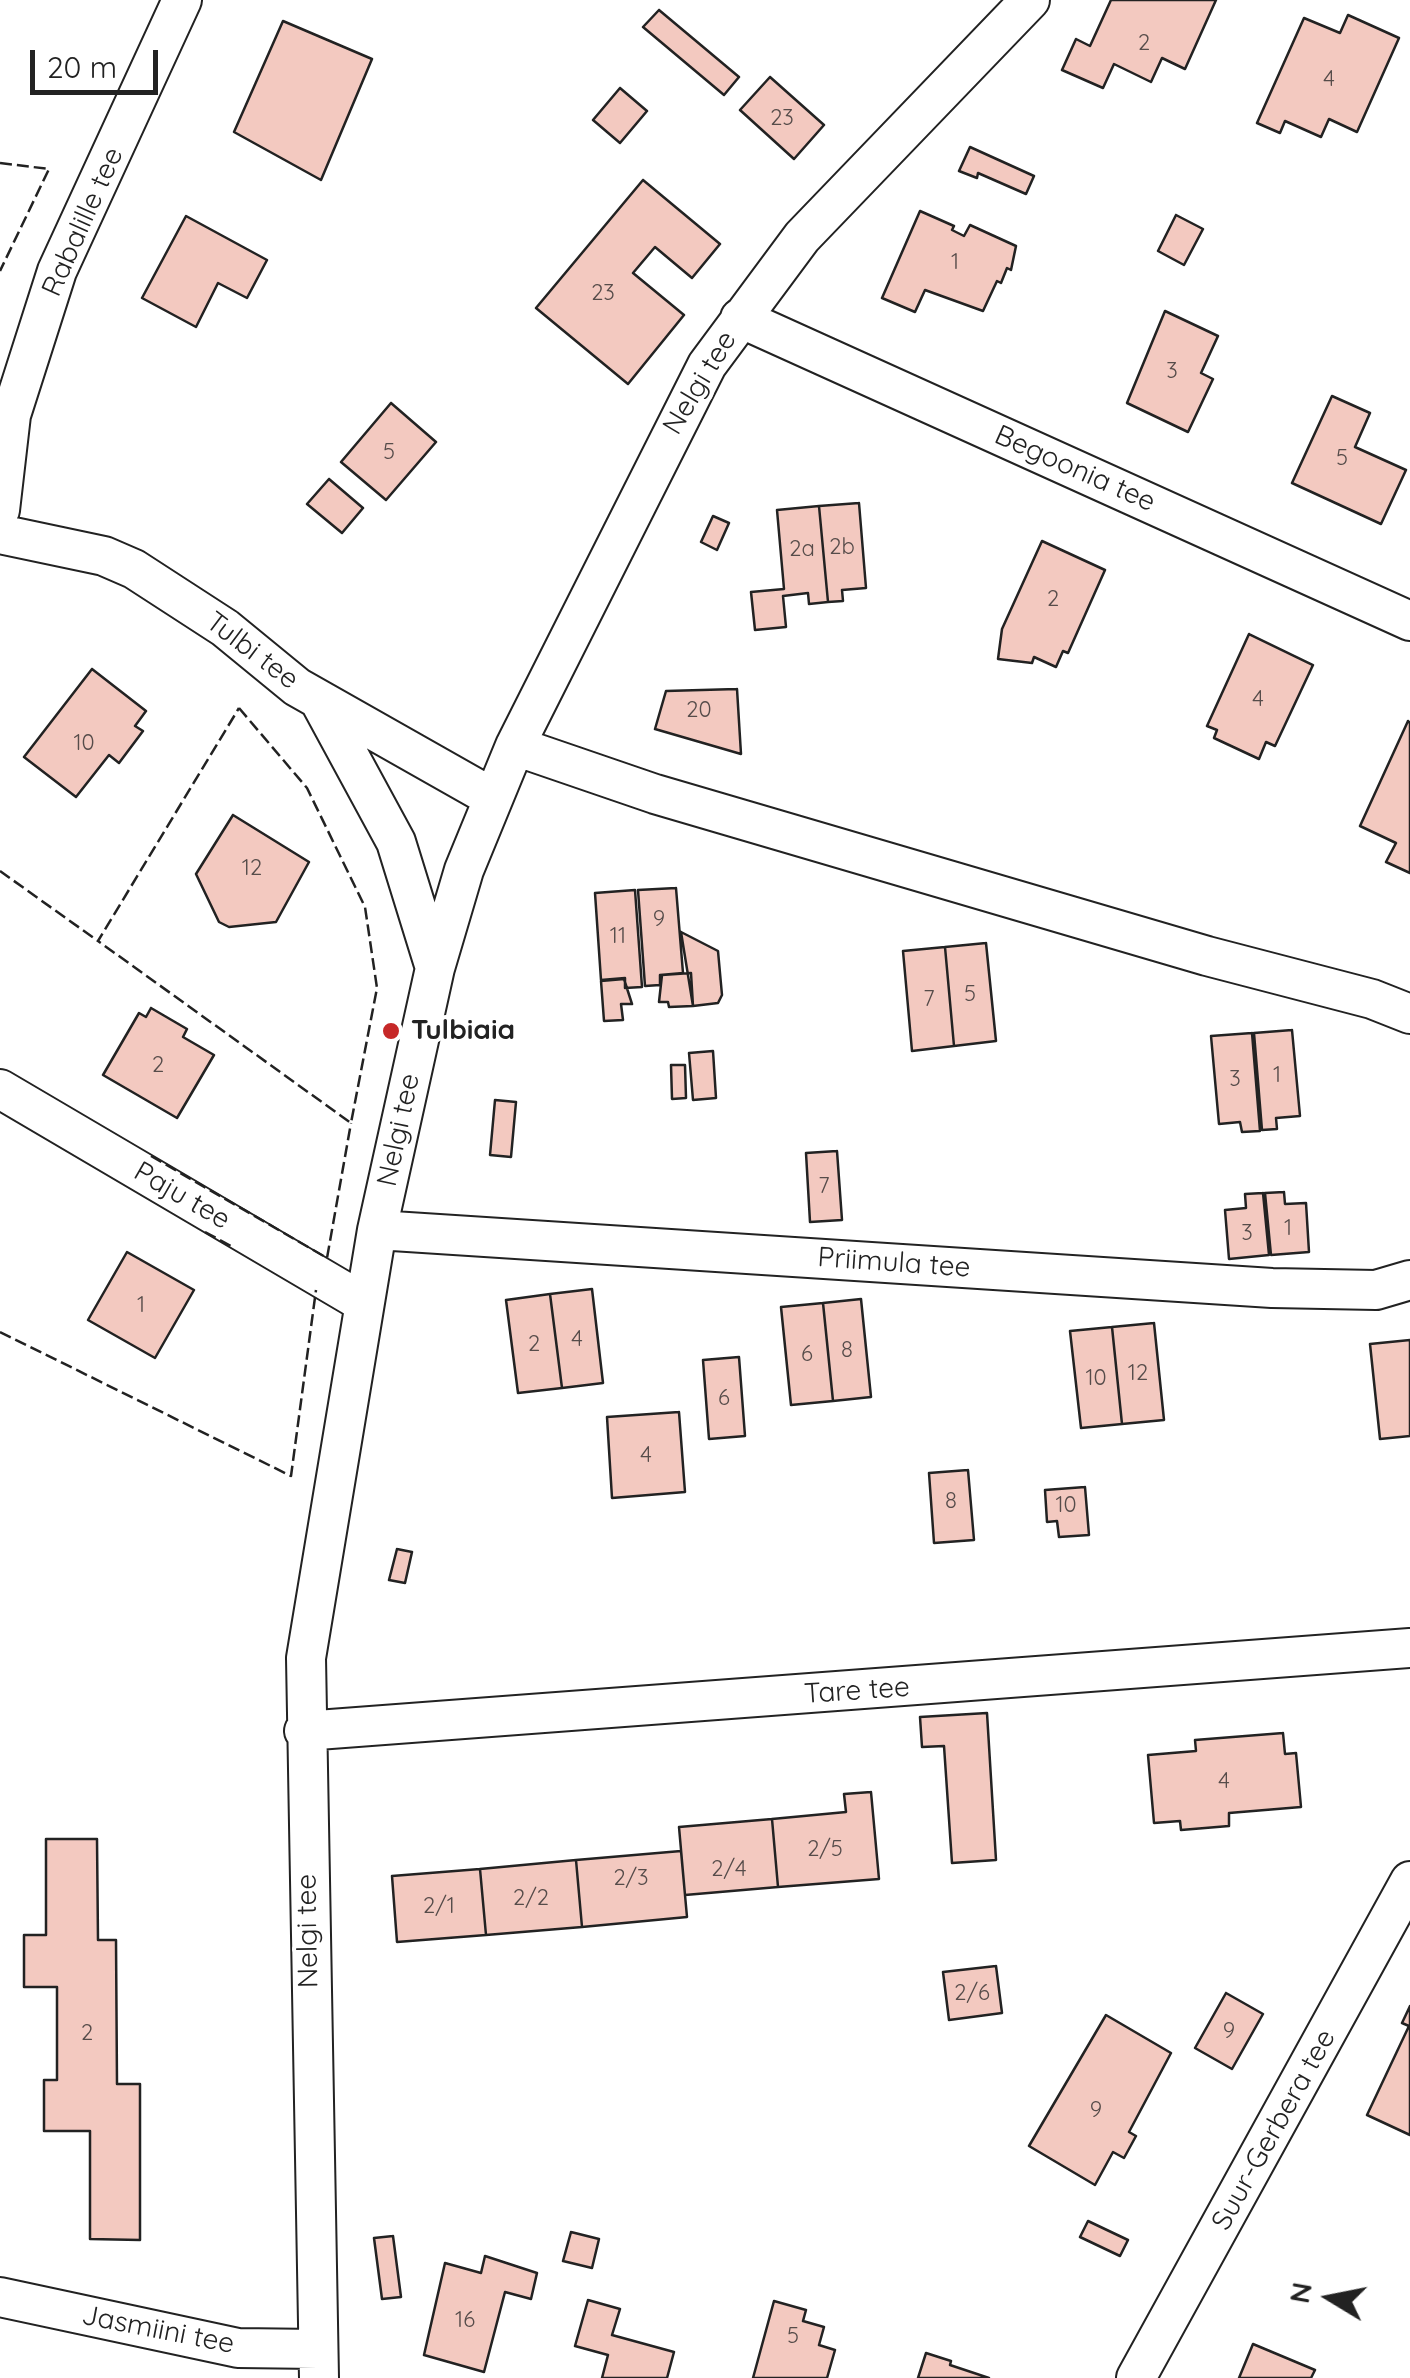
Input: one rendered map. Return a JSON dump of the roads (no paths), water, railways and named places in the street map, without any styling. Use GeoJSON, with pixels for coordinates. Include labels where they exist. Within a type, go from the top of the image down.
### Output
{"type":"FeatureCollection","features":[{"type":"Feature","properties":{"kind":"street","name":"Rabalille tee"},"geometry":{"type":"LineString","coordinates":[[0,510],[11,415],[56,270],[182,0]]}},
{"type":"Feature","properties":{"kind":"street","name":"Nelgi tee"},"geometry":{"type":"LineString","coordinates":[[318,2364],[304,1731],[306,1658],[377,1230],[435,968],[464,870],[515,746],[674,424],[740,318],[802,237],[1030,0]]}},
{"type":"Feature","properties":{"kind":"street","name":"Begoonia tee"},"geometry":{"type":"LineString","coordinates":[[740,318],[1410,621]]}},
{"type":"Feature","properties":{"kind":"street","name":"Tulbi tee"},"geometry":{"type":"LineString","coordinates":[[0,534],[104,556],[134,569],[225,628],[319,700],[493,798]]}},
{"type":"Feature","properties":{"kind":"street"},"geometry":{"type":"LineString","coordinates":[[319,700],[396,842],[435,968]]}},
{"type":"Feature","properties":{"kind":"street"},"geometry":{"type":"LineString","coordinates":[[515,746],[674,799],[1207,956],[1372,999],[1410,1014]]}},
{"type":"Feature","properties":{"kind":"street","name":"Paju tee"},"geometry":{"type":"LineString","coordinates":[[0,1089],[364,1303]]}},
{"type":"Feature","properties":{"kind":"street","name":"Priimula tee"},"geometry":{"type":"LineString","coordinates":[[377,1230],[1272,1288],[1376,1290],[1410,1280]]}},
{"type":"Feature","properties":{"kind":"street","name":"Tare tee"},"geometry":{"type":"LineString","coordinates":[[304,1731],[1410,1648]]}},
{"type":"Feature","properties":{"kind":"street","name":"Suur-Gerbera tee"},"geometry":{"type":"LineString","coordinates":[[1136,2378],[1410,1882]]}},
{"type":"Feature","properties":{"kind":"street","name":"Jasmiini tee"},"geometry":{"type":"LineString","coordinates":[[0,2298],[318,2364]]}},
{"type":"Feature","properties":{"kind":"place","name":"Tulbiaia"},"geometry":{"type":"Point","coordinates":[391,1031]}}]}
